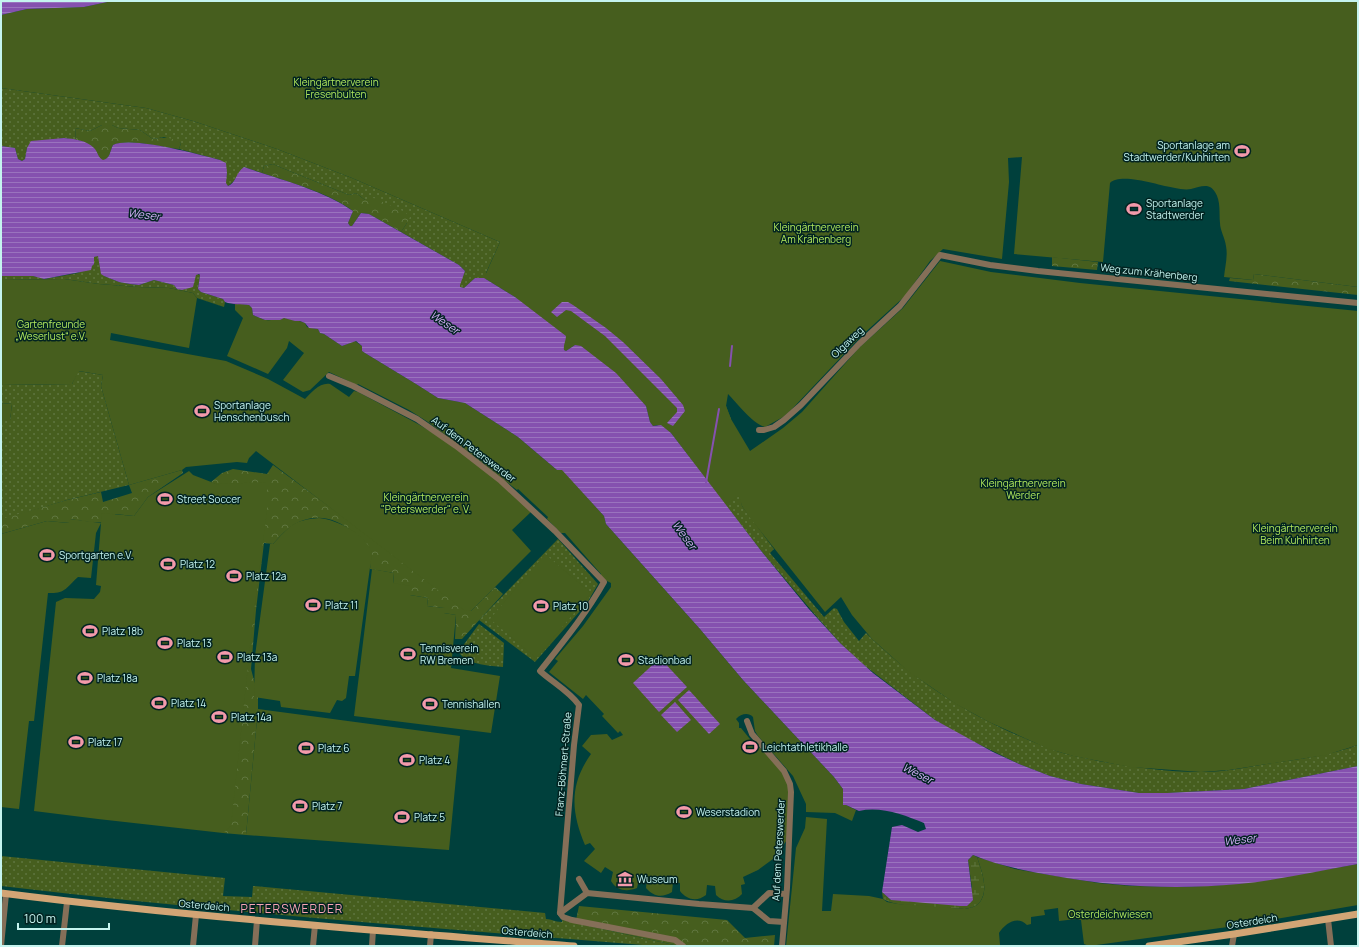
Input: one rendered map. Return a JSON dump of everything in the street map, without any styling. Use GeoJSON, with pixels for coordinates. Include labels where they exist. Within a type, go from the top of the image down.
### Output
{"type":"FeatureCollection","features":[{"type":"Feature","properties":{"kind":"main road","name":"Osterdeich"},"geometry":{"type":"LineString","coordinates":[[4,894],[66,902],[196,915],[574,946]]}},
{"type":"Feature","properties":{"kind":"main road","name":"Osterdeich"},"geometry":{"type":"LineString","coordinates":[[1149,946],[1358,914]]}},
{"type":"Feature","properties":{"kind":"street","name":"Weg zum Krähenberg"},"geometry":{"type":"LineString","coordinates":[[940,255],[990,265],[1031,270],[1358,303]]}},
{"type":"Feature","properties":{"kind":"street","name":"Olgaweg"},"geometry":{"type":"LineString","coordinates":[[759,430],[774,427],[801,405],[859,344],[900,306],[940,255]]}},
{"type":"Feature","properties":{"kind":"street","name":"Auf dem Peterswerder"},"geometry":{"type":"LineString","coordinates":[[329,376],[353,386],[417,419],[456,446],[501,481],[555,530],[604,582]]}},
{"type":"Feature","properties":{"kind":"street","name":"Franz-Böhmert-Straße"},"geometry":{"type":"LineString","coordinates":[[560,914],[579,705],[540,671],[595,599],[604,582]]}},
{"type":"Feature","properties":{"kind":"street","name":"Auf dem Peterswerder"},"geometry":{"type":"LineString","coordinates":[[747,721],[752,734],[784,771],[792,792],[782,946]]}},
{"type":"Feature","properties":{"kind":"street"},"geometry":{"type":"LineString","coordinates":[[579,879],[587,893]]}},
{"type":"Feature","properties":{"kind":"street"},"geometry":{"type":"LineString","coordinates":[[684,946],[675,940],[572,920],[563,917],[560,914],[587,893],[753,908],[769,921],[784,922]]}},
{"type":"Feature","properties":{"kind":"street"},"geometry":{"type":"LineString","coordinates":[[1,946],[4,894]]}},
{"type":"Feature","properties":{"kind":"street"},"geometry":{"type":"LineString","coordinates":[[753,908],[769,894],[786,894]]}},
{"type":"Feature","properties":{"kind":"street"},"geometry":{"type":"LineString","coordinates":[[62,946],[66,902]]}},
{"type":"Feature","properties":{"kind":"street"},"geometry":{"type":"LineString","coordinates":[[193,946],[196,915]]}},
{"type":"Feature","properties":{"kind":"street"},"geometry":{"type":"LineString","coordinates":[[1328,919],[1330,946]]}},
{"type":"Feature","properties":{"kind":"street"},"geometry":{"type":"LineString","coordinates":[[255,946],[257,920]]}},
{"type":"Feature","properties":{"kind":"street"},"geometry":{"type":"LineString","coordinates":[[313,946],[315,925]]}},
{"type":"Feature","properties":{"kind":"street"},"geometry":{"type":"LineString","coordinates":[[372,946],[373,930]]}},
{"type":"Feature","properties":{"kind":"street"},"geometry":{"type":"LineString","coordinates":[[430,946],[431,934]]}},
{"type":"Feature","properties":{"kind":"street"},"geometry":{"type":"LineString","coordinates":[[1232,946],[1234,934]]}},
{"type":"Feature","properties":{"kind":"green space"},"geometry":{"type":"Polygon","coordinates":[[[112,1],[1358,1],[1358,287],[1254,274],[1253,280],[1224,277],[1227,250],[1220,226],[1219,203],[1213,189],[1207,186],[1183,189],[1131,179],[1115,180],[1110,183],[1103,262],[1014,254],[1022,157],[1008,158],[1009,182],[1002,259],[943,249],[930,261],[905,296],[860,337],[791,410],[783,417],[765,427],[750,418],[728,394],[726,406],[731,419],[750,451],[783,428],[802,412],[859,348],[903,308],[940,261],[991,272],[1080,283],[1358,311],[1358,745],[1326,755],[1229,770],[1201,772],[1130,767],[1073,756],[1049,749],[989,722],[956,704],[909,672],[872,639],[852,615],[841,597],[825,612],[750,518],[742,506],[739,496],[725,505],[671,433],[657,425],[653,426],[650,422],[646,406],[575,345],[566,351],[563,350],[563,347],[515,297],[484,278],[500,242],[352,178],[277,149],[193,121],[146,108],[1,88],[1,15],[27,9],[84,7],[112,1]]]}},
{"type":"Feature","properties":{"kind":"green space"},"geometry":{"type":"Polygon","coordinates":[[[1,88],[146,108],[193,121],[277,149],[352,178],[500,242],[486,273],[511,281],[475,278],[464,288],[460,287],[459,285],[465,271],[459,265],[401,232],[407,223],[365,200],[356,193],[349,195],[273,164],[264,166],[262,173],[244,167],[233,182],[228,186],[225,183],[227,173],[220,160],[179,149],[181,143],[164,137],[153,139],[140,130],[118,128],[112,125],[102,125],[90,131],[75,128],[76,140],[63,138],[27,148],[25,159],[22,161],[18,159],[15,148],[1,146],[1,88]]]}},
{"type":"Feature","properties":{"kind":"green space"},"geometry":{"type":"Polygon","coordinates":[[[102,125],[112,125],[118,128],[140,130],[153,139],[168,138],[181,143],[179,149],[127,142],[119,143],[113,145],[108,157],[103,161],[99,159],[96,152],[90,146],[76,140],[75,128],[90,131],[102,125]]]}},
{"type":"Feature","properties":{"kind":"green space"},"geometry":{"type":"Polygon","coordinates":[[[273,164],[349,195],[356,193],[365,200],[374,198],[405,212],[410,217],[401,232],[369,214],[361,213],[352,226],[350,226],[348,223],[353,211],[343,204],[321,193],[262,173],[264,166],[273,164]]]}},
{"type":"Feature","properties":{"kind":"green space"},"geometry":{"type":"Polygon","coordinates":[[[98,256],[104,276],[119,282],[139,285],[154,280],[174,285],[177,289],[197,274],[200,275],[198,289],[201,292],[223,299],[225,302],[224,307],[197,298],[193,293],[169,288],[99,284],[64,279],[1,280],[1,276],[33,276],[45,279],[78,273],[91,266],[94,257],[98,256]]]}},
{"type":"Feature","properties":{"kind":"green space"},"geometry":{"type":"Polygon","coordinates":[[[1052,257],[1098,262],[1097,270],[1052,266],[1052,257]]]}},
{"type":"Feature","properties":{"kind":"green space"},"geometry":{"type":"Polygon","coordinates":[[[1254,274],[1358,287],[1358,295],[1229,281],[1230,278],[1253,280],[1254,274]]]}},
{"type":"Feature","properties":{"kind":"green space"},"geometry":{"type":"Polygon","coordinates":[[[64,279],[99,284],[169,288],[193,293],[197,298],[189,348],[111,333],[110,340],[226,361],[268,379],[305,399],[319,386],[330,384],[349,397],[354,391],[358,392],[418,424],[463,453],[532,511],[512,530],[531,551],[471,611],[464,610],[256,451],[249,458],[247,463],[237,462],[186,467],[182,470],[129,485],[101,386],[103,375],[79,371],[72,384],[1,385],[1,280],[64,279]]]}},
{"type":"Feature","properties":{"kind":"green space"},"geometry":{"type":"Polygon","coordinates":[[[235,303],[249,305],[252,308],[253,315],[264,320],[286,318],[303,322],[307,327],[318,329],[320,333],[342,346],[355,341],[362,346],[362,351],[438,398],[465,403],[518,437],[557,470],[562,469],[604,516],[606,524],[700,629],[743,680],[834,777],[843,789],[846,805],[856,810],[852,821],[835,813],[806,812],[806,804],[793,776],[758,736],[755,731],[753,717],[749,714],[744,714],[736,719],[739,723],[739,728],[741,728],[754,744],[769,755],[789,782],[787,840],[773,859],[758,870],[743,877],[745,884],[741,885],[742,894],[739,897],[733,900],[719,898],[716,895],[715,886],[707,885],[706,895],[699,899],[692,899],[680,891],[680,883],[673,882],[672,892],[658,896],[646,888],[647,880],[639,879],[637,888],[622,890],[616,887],[611,881],[613,872],[605,867],[601,873],[584,861],[595,849],[590,843],[585,845],[580,833],[575,810],[574,799],[579,777],[591,754],[582,746],[591,735],[607,734],[612,740],[623,735],[620,731],[618,733],[602,716],[604,714],[586,695],[583,699],[549,672],[558,661],[555,659],[583,626],[611,587],[611,583],[601,576],[601,574],[565,533],[561,533],[547,519],[548,517],[518,489],[517,490],[428,422],[409,410],[358,384],[357,385],[329,372],[310,390],[303,392],[283,380],[304,353],[289,341],[287,348],[268,374],[227,356],[243,318],[235,310],[235,303]]]}},
{"type":"Feature","properties":{"kind":"green space"},"geometry":{"type":"Polygon","coordinates":[[[78,371],[103,375],[101,386],[129,485],[67,500],[1,520],[1,420],[10,420],[12,404],[1,403],[1,385],[72,384],[78,371]]]}},
{"type":"Feature","properties":{"kind":"green space"},"geometry":{"type":"Polygon","coordinates":[[[1,403],[12,404],[10,421],[1,420],[1,403]]]}},
{"type":"Feature","properties":{"kind":"green space"},"geometry":{"type":"Polygon","coordinates":[[[726,406],[731,419],[742,506],[774,549],[770,553],[824,617],[834,608],[837,609],[844,622],[859,641],[866,633],[907,669],[951,700],[974,714],[1023,738],[1061,752],[1098,761],[1136,767],[1187,772],[1219,771],[1316,756],[1358,745],[1358,766],[1244,789],[1139,793],[1081,784],[1050,776],[1019,764],[958,734],[935,720],[860,662],[840,643],[762,552],[714,490],[726,406]]]}},
{"type":"Feature","properties":{"kind":"green space"},"geometry":{"type":"Polygon","coordinates":[[[273,465],[471,611],[495,587],[503,594],[462,639],[455,639],[456,615],[444,613],[444,608],[427,606],[428,598],[410,595],[393,584],[394,573],[370,569],[369,554],[365,543],[360,537],[342,525],[324,518],[311,518],[299,522],[291,527],[273,544],[264,543],[251,669],[258,695],[258,709],[246,835],[223,833],[233,743],[219,486],[211,482],[222,473],[233,469],[267,474],[273,465]]]}},
{"type":"Feature","properties":{"kind":"green space"},"geometry":{"type":"Polygon","coordinates":[[[182,470],[183,473],[148,497],[134,516],[115,514],[114,523],[89,522],[70,519],[70,523],[47,521],[1,534],[1,519],[101,492],[103,502],[132,493],[129,485],[182,470]]]}},
{"type":"Feature","properties":{"kind":"green space"},"geometry":{"type":"Polygon","coordinates":[[[189,471],[193,475],[219,485],[267,482],[267,511],[253,619],[231,826],[223,833],[34,811],[56,602],[65,598],[94,599],[100,592],[101,586],[96,585],[102,513],[134,516],[148,497],[189,471]]]}},
{"type":"Feature","properties":{"kind":"green space","name":"Platz 11"},"geometry":{"type":"Polygon","coordinates":[[[319,518],[343,525],[358,534],[369,546],[372,553],[355,676],[349,676],[346,698],[342,701],[337,700],[330,713],[281,707],[280,701],[254,697],[255,656],[270,544],[273,544],[288,528],[298,522],[319,518]]]}},
{"type":"Feature","properties":{"kind":"green space"},"geometry":{"type":"Polygon","coordinates":[[[70,519],[101,523],[96,533],[91,578],[78,577],[62,591],[48,593],[34,721],[29,721],[19,809],[1,807],[1,534],[47,521],[69,523],[70,519]]]}},
{"type":"Feature","properties":{"kind":"green space","name":"Platz 10"},"geometry":{"type":"Polygon","coordinates":[[[558,539],[598,584],[587,603],[535,662],[479,620],[558,539]]]}},
{"type":"Feature","properties":{"kind":"green space","name":"Platz 10"},"geometry":{"type":"Polygon","coordinates":[[[545,554],[591,593],[536,658],[490,619],[545,554]]]}},
{"type":"Feature","properties":{"kind":"green space","name":"Tennisverein RW Bremen"},"geometry":{"type":"Polygon","coordinates":[[[372,569],[394,573],[393,583],[410,586],[410,595],[428,598],[427,606],[445,608],[444,613],[456,615],[451,668],[500,676],[491,733],[354,716],[372,569]]]}},
{"type":"Feature","properties":{"kind":"green space"},"geometry":{"type":"Polygon","coordinates":[[[479,624],[504,643],[503,667],[475,663],[464,658],[460,654],[462,647],[479,624]]]}},
{"type":"Feature","properties":{"kind":"green space"},"geometry":{"type":"Polygon","coordinates":[[[258,709],[460,736],[449,850],[246,835],[258,709]]]}},
{"type":"Feature","properties":{"kind":"green space","name":"Osterdeichwiesen"},"geometry":{"type":"Polygon","coordinates":[[[806,817],[827,819],[822,911],[831,911],[833,894],[869,896],[898,904],[965,909],[972,907],[979,903],[984,892],[984,880],[977,857],[1015,869],[1098,883],[1131,886],[1184,887],[1223,885],[1266,880],[1358,864],[1358,905],[1235,926],[1089,946],[1084,944],[1081,920],[1076,919],[1059,921],[1058,908],[1044,910],[1045,915],[1031,917],[1031,924],[1027,925],[1023,922],[1015,921],[1008,924],[999,933],[1000,945],[786,946],[796,848],[805,828],[806,817]]]}},
{"type":"Feature","properties":{"kind":"green space"},"geometry":{"type":"Polygon","coordinates":[[[973,855],[977,857],[984,880],[984,892],[982,898],[978,904],[974,906],[965,909],[922,907],[899,904],[883,899],[882,892],[891,900],[972,888],[968,860],[973,855]]]}},
{"type":"Feature","properties":{"kind":"green space"},"geometry":{"type":"Polygon","coordinates":[[[1,856],[225,878],[223,896],[252,897],[253,886],[545,913],[546,919],[559,922],[562,922],[562,920],[675,946],[655,946],[327,919],[164,904],[1,886],[1,856]]]}},
{"type":"Feature","properties":{"kind":"green space"},"geometry":{"type":"Polygon","coordinates":[[[579,906],[727,920],[745,938],[775,935],[774,946],[675,946],[562,920],[562,916],[576,920],[579,906]]]}},
{"type":"Feature","properties":{"kind":"water"},"geometry":{"type":"Polygon","coordinates":[[[1,1],[112,1],[84,7],[27,9],[1,15],[1,1]]]}},
{"type":"Feature","properties":{"kind":"water","name":"Weser"},"geometry":{"type":"Polygon","coordinates":[[[64,138],[80,140],[91,145],[103,160],[107,158],[113,145],[122,143],[149,144],[196,154],[226,163],[226,183],[228,186],[231,185],[241,169],[244,167],[315,191],[329,197],[353,211],[348,223],[350,226],[352,226],[361,213],[369,214],[459,265],[465,271],[460,287],[464,288],[475,278],[484,278],[515,297],[566,336],[564,350],[566,351],[575,345],[581,346],[616,373],[646,406],[650,422],[653,426],[661,425],[671,433],[762,552],[808,608],[840,643],[873,673],[935,720],[993,752],[1050,776],[1081,784],[1139,793],[1244,789],[1358,766],[1358,864],[1284,878],[1239,884],[1169,887],[1123,885],[1078,880],[1013,868],[973,855],[968,860],[973,900],[967,906],[891,900],[882,892],[892,827],[902,825],[918,832],[926,829],[924,823],[884,810],[859,811],[843,805],[843,789],[834,777],[743,680],[700,629],[606,524],[604,516],[562,470],[557,470],[518,437],[465,403],[438,398],[362,351],[362,346],[356,341],[342,346],[320,333],[318,329],[309,328],[305,323],[300,321],[284,318],[280,320],[265,320],[253,315],[252,308],[249,305],[228,303],[223,299],[201,292],[198,289],[199,274],[196,275],[193,287],[182,290],[177,289],[174,285],[154,280],[139,285],[130,284],[119,282],[101,274],[98,256],[94,257],[94,264],[91,270],[44,279],[33,276],[1,276],[1,146],[15,148],[18,159],[22,161],[25,159],[27,148],[31,141],[64,138]]]}},
{"type":"Feature","properties":{"kind":"water"},"geometry":{"type":"Polygon","coordinates":[[[562,302],[568,302],[606,328],[623,342],[661,379],[683,405],[685,411],[673,426],[667,423],[677,412],[677,408],[605,336],[571,311],[566,310],[557,317],[551,312],[562,302]]]}},
{"type":"Feature","properties":{"kind":"water"},"geometry":{"type":"Polygon","coordinates":[[[660,658],[687,687],[659,712],[633,683],[660,658]]]}},
{"type":"Feature","properties":{"kind":"water"},"geometry":{"type":"Polygon","coordinates":[[[689,690],[720,724],[709,734],[678,700],[689,690]]]}},
{"type":"Feature","properties":{"kind":"water"},"geometry":{"type":"Polygon","coordinates":[[[675,702],[691,720],[677,732],[661,715],[675,702]]]}},
{"type":"Feature","properties":{"kind":"waterway"},"geometry":{"type":"LineString","coordinates":[[730,366],[732,346]]}},
{"type":"Feature","properties":{"kind":"waterway"},"geometry":{"type":"LineString","coordinates":[[706,483],[719,409]]}},
{"type":"Feature","properties":{"kind":"place","name":"Sportanlage am Stadtwerder/Kuhhirten"},"geometry":{"type":"Point","coordinates":[1242,151]}},
{"type":"Feature","properties":{"kind":"place","name":"Sportanlage Stadtwerder"},"geometry":{"type":"Point","coordinates":[1134,209]}},
{"type":"Feature","properties":{"kind":"place","name":"Sportanlage Henschenbusch"},"geometry":{"type":"Point","coordinates":[202,411]}},
{"type":"Feature","properties":{"kind":"place","name":"Street Soccer"},"geometry":{"type":"Point","coordinates":[165,499]}},
{"type":"Feature","properties":{"kind":"place","name":"Sportgarten e.V."},"geometry":{"type":"Point","coordinates":[47,555]}},
{"type":"Feature","properties":{"kind":"place","name":"Platz 12"},"geometry":{"type":"Point","coordinates":[168,564]}},
{"type":"Feature","properties":{"kind":"place","name":"Platz 12a"},"geometry":{"type":"Point","coordinates":[234,576]}},
{"type":"Feature","properties":{"kind":"place","name":"Platz 11"},"geometry":{"type":"Point","coordinates":[313,605]}},
{"type":"Feature","properties":{"kind":"place","name":"Platz 10"},"geometry":{"type":"Point","coordinates":[541,606]}},
{"type":"Feature","properties":{"kind":"place","name":"Platz 18b"},"geometry":{"type":"Point","coordinates":[90,631]}},
{"type":"Feature","properties":{"kind":"place","name":"Platz 13"},"geometry":{"type":"Point","coordinates":[165,643]}},
{"type":"Feature","properties":{"kind":"place","name":"Tennisverein RW Bremen"},"geometry":{"type":"Point","coordinates":[408,654]}},
{"type":"Feature","properties":{"kind":"place","name":"Platz 13a"},"geometry":{"type":"Point","coordinates":[225,657]}},
{"type":"Feature","properties":{"kind":"place","name":"Stadionbad"},"geometry":{"type":"Point","coordinates":[626,660]}},
{"type":"Feature","properties":{"kind":"place","name":"Platz 18a"},"geometry":{"type":"Point","coordinates":[85,678]}},
{"type":"Feature","properties":{"kind":"place","name":"Platz 14"},"geometry":{"type":"Point","coordinates":[159,703]}},
{"type":"Feature","properties":{"kind":"place","name":"Tennishallen"},"geometry":{"type":"Point","coordinates":[430,704]}},
{"type":"Feature","properties":{"kind":"place","name":"Platz 14a"},"geometry":{"type":"Point","coordinates":[219,717]}},
{"type":"Feature","properties":{"kind":"place","name":"Platz 17"},"geometry":{"type":"Point","coordinates":[76,742]}},
{"type":"Feature","properties":{"kind":"place","name":"Leichtathletikhalle"},"geometry":{"type":"Point","coordinates":[750,747]}},
{"type":"Feature","properties":{"kind":"place","name":"Platz 6"},"geometry":{"type":"Point","coordinates":[306,748]}},
{"type":"Feature","properties":{"kind":"place","name":"Platz 4"},"geometry":{"type":"Point","coordinates":[407,760]}},
{"type":"Feature","properties":{"kind":"place","name":"Platz 7"},"geometry":{"type":"Point","coordinates":[300,806]}},
{"type":"Feature","properties":{"kind":"place","name":"Weserstadion"},"geometry":{"type":"Point","coordinates":[684,812]}},
{"type":"Feature","properties":{"kind":"place","name":"Platz 5"},"geometry":{"type":"Point","coordinates":[402,817]}},
{"type":"Feature","properties":{"kind":"place","name":"Wuseum"},"geometry":{"type":"Point","coordinates":[625,879]}},
{"type":"Feature","properties":{"kind":"district","name":"PETERSWERDER"},"geometry":{"type":"Point","coordinates":[292,908]}},
{"type":"Feature","properties":{"kind":"park label","name":"Kleingärtnerverein Fresenbulten"},"geometry":{"type":"Point","coordinates":[336,88]}},
{"type":"Feature","properties":{"kind":"park label","name":"Kleingärtnerverein Am Krähenberg"},"geometry":{"type":"Point","coordinates":[816,232]}},
{"type":"Feature","properties":{"kind":"park label","name":"Gartenfreunde „Weserlust“ e.V."},"geometry":{"type":"Point","coordinates":[51,330]}},
{"type":"Feature","properties":{"kind":"park label","name":"Kleingärtnerverein Werder"},"geometry":{"type":"Point","coordinates":[1023,488]}},
{"type":"Feature","properties":{"kind":"park label","name":"Kleingärtnerverein \"Peterswerder\" e. V."},"geometry":{"type":"Point","coordinates":[426,502]}},
{"type":"Feature","properties":{"kind":"park label","name":"Kleingärtnerverein Beim Kuhhirten"},"geometry":{"type":"Point","coordinates":[1295,534]}}]}
